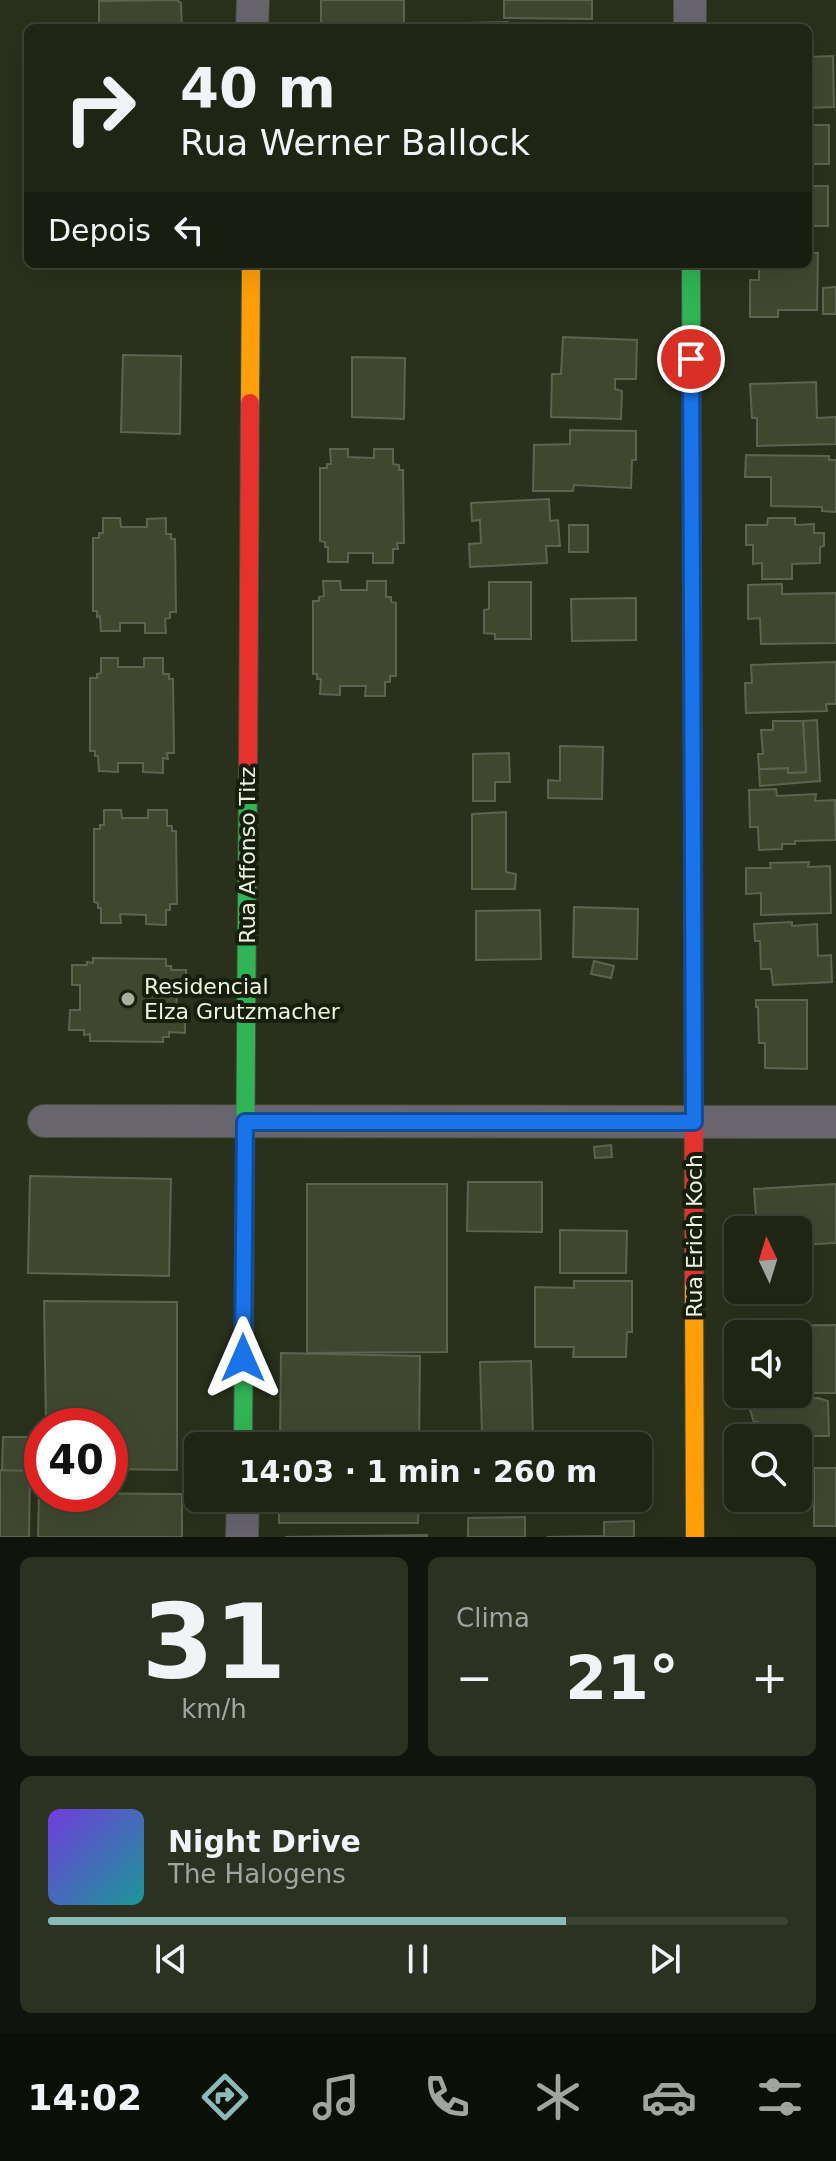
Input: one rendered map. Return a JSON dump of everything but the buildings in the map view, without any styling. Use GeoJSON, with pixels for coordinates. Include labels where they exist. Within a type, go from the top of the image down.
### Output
{"type":"FeatureCollection","features":[{"type":"Feature","properties":{"kind":"street"},"geometry":{"type":"LineString","coordinates":[[252,24],[253,0]]}},
{"type":"Feature","properties":{"kind":"street"},"geometry":{"type":"LineString","coordinates":[[690,0],[690,24]]}},
{"type":"Feature","properties":{"kind":"street","name":"Rua Affonso Titz"},"geometry":{"type":"LineString","coordinates":[[243,1432],[251,268]]}},
{"type":"Feature","properties":{"kind":"street","name":"Rua Erich Koch"},"geometry":{"type":"LineString","coordinates":[[691,268],[695,1537]]}},
{"type":"Feature","properties":{"kind":"street"},"geometry":{"type":"LineString","coordinates":[[44,1121],[836,1122]]}},
{"type":"Feature","properties":{"kind":"street"},"geometry":{"type":"LineString","coordinates":[[242,1537],[243,1512]]}},
{"type":"Feature","properties":{"kind":"traffic: fast"},"geometry":{"type":"LineString","coordinates":[[691,268],[693,814]]}},
{"type":"Feature","properties":{"kind":"traffic: fast"},"geometry":{"type":"LineString","coordinates":[[243,1432],[248,769]]}},
{"type":"Feature","properties":{"kind":"traffic: slow"},"geometry":{"type":"LineString","coordinates":[[250,403],[251,268]]}},
{"type":"Feature","properties":{"kind":"traffic: slow"},"geometry":{"type":"LineString","coordinates":[[694,1282],[695,1537]]}},
{"type":"Feature","properties":{"kind":"traffic: jam"},"geometry":{"type":"LineString","coordinates":[[248,769],[250,403]]}},
{"type":"Feature","properties":{"kind":"traffic: jam"},"geometry":{"type":"LineString","coordinates":[[693,814],[694,1282]]}},
{"type":"Feature","properties":{"kind":"place","name":"Residencial Elza Grutzmacher"},"geometry":{"type":"Point","coordinates":[128,999]}},
{"type":"Feature","properties":{"kind":"route"},"geometry":{"type":"LineString","coordinates":[[243,1358],[245,1122],[694,1122],[691,359]]}}]}
